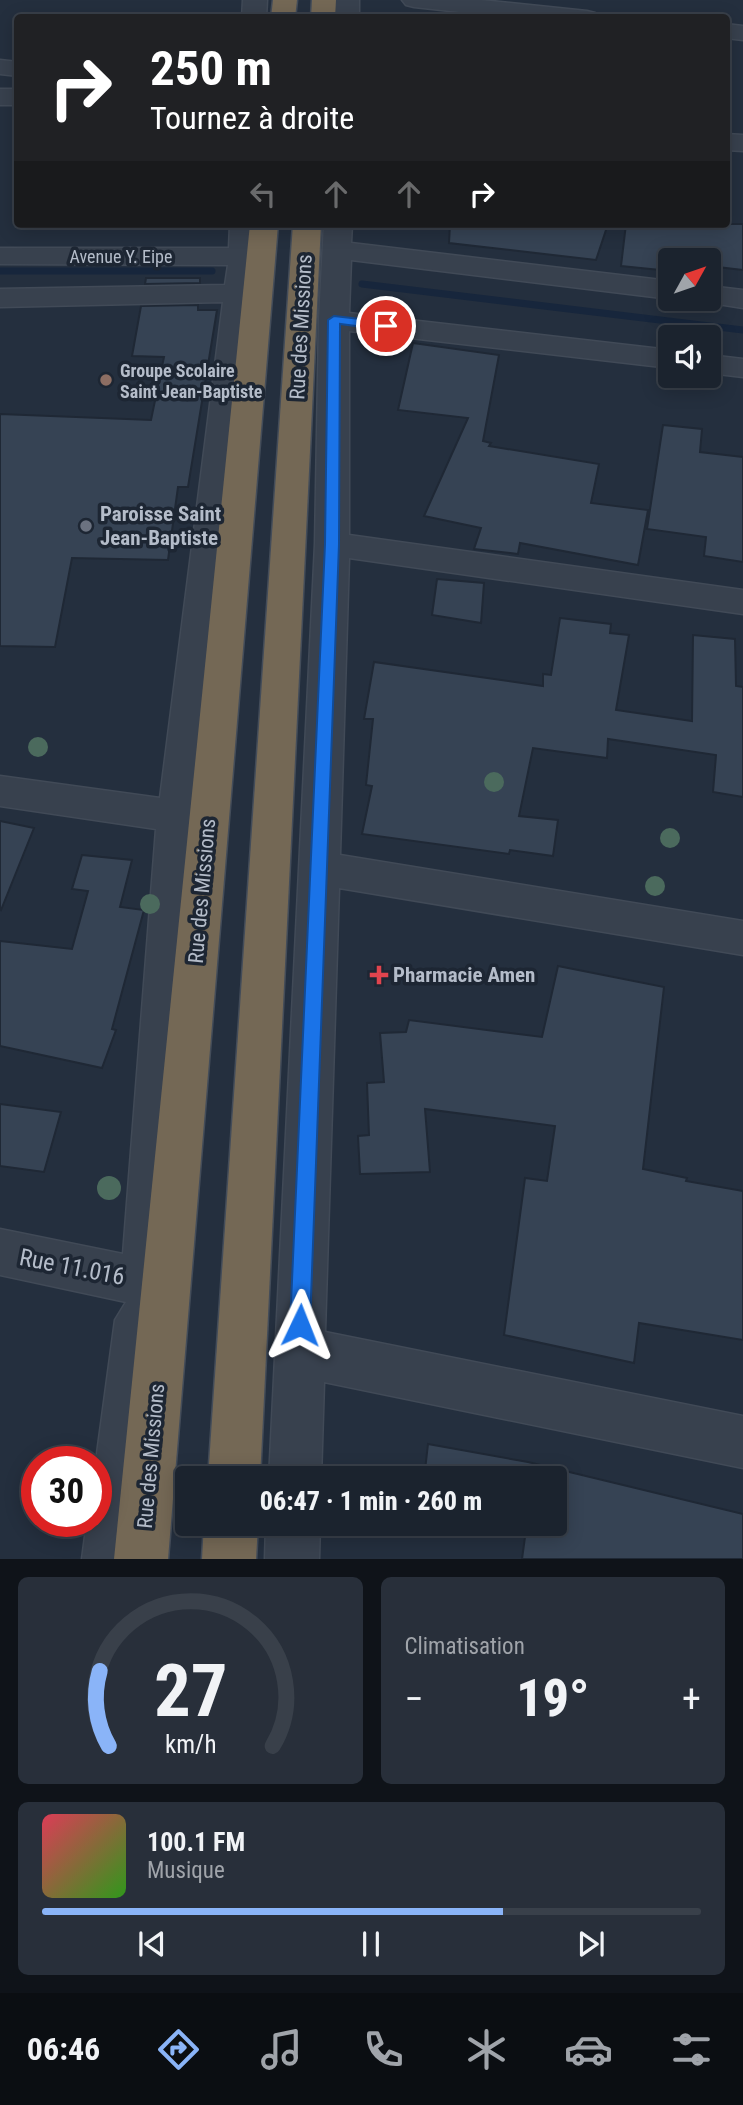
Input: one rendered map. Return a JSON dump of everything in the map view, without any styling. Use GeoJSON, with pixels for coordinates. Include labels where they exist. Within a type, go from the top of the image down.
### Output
{"type":"FeatureCollection","features":[{"type":"Feature","properties":{"kind":"highway","name":"Rue des Missions"},"geometry":{"type":"LineString","coordinates":[[235,1466],[307,228]]}},
{"type":"Feature","properties":{"kind":"highway","name":"Rue des Missions"},"geometry":{"type":"LineString","coordinates":[[141,1559],[247,249]]}},
{"type":"Feature","properties":{"kind":"highway"},"geometry":{"type":"LineString","coordinates":[[229,1559],[230,1536]]}},
{"type":"Feature","properties":{"kind":"street"},"geometry":{"type":"LineString","coordinates":[[414,0],[549,14]]}},
{"type":"Feature","properties":{"kind":"street"},"geometry":{"type":"LineString","coordinates":[[295,1466],[332,544],[334,320],[338,237],[658,288]]}},
{"type":"Feature","properties":{"kind":"street"},"geometry":{"type":"LineString","coordinates":[[109,1559],[145,1282],[177,816],[247,249]]}},
{"type":"Feature","properties":{"kind":"street","name":"Avenue Y. Eipe"},"geometry":{"type":"LineString","coordinates":[[0,256],[247,249]]}},
{"type":"Feature","properties":{"kind":"street","name":"Avenue Y. Eipe"},"geometry":{"type":"LineString","coordinates":[[0,298],[247,249]]}},
{"type":"Feature","properties":{"kind":"street"},"geometry":{"type":"LineString","coordinates":[[721,296],[743,299]]}},
{"type":"Feature","properties":{"kind":"street"},"geometry":{"type":"LineString","coordinates":[[334,320],[658,358]]}},
{"type":"Feature","properties":{"kind":"street"},"geometry":{"type":"LineString","coordinates":[[721,365],[743,368]]}},
{"type":"Feature","properties":{"kind":"street"},"geometry":{"type":"LineString","coordinates":[[332,544],[743,602]]}},
{"type":"Feature","properties":{"kind":"street"},"geometry":{"type":"LineString","coordinates":[[0,791],[177,816]]}},
{"type":"Feature","properties":{"kind":"street"},"geometry":{"type":"LineString","coordinates":[[318,868],[743,938]]}},
{"type":"Feature","properties":{"kind":"street","name":"Rue 11.016"},"geometry":{"type":"LineString","coordinates":[[0,1252],[145,1282]]}},
{"type":"Feature","properties":{"kind":"street"},"geometry":{"type":"LineString","coordinates":[[299,1352],[743,1442]]}},
{"type":"Feature","properties":{"kind":"street"},"geometry":{"type":"LineString","coordinates":[[292,1559],[293,1536]]}},
{"type":"Feature","properties":{"kind":"building"},"geometry":{"type":"Polygon","coordinates":[[[730,224],[743,224],[743,270],[721,267],[721,248],[658,248],[658,270],[621,266],[626,228],[730,228],[730,224]]]}},
{"type":"Feature","properties":{"kind":"building"},"geometry":{"type":"Polygon","coordinates":[[[450,228],[607,228],[596,260],[449,243],[450,228]]]}},
{"type":"Feature","properties":{"kind":"building"},"geometry":{"type":"Polygon","coordinates":[[[146,278],[200,278],[200,283],[145,284],[146,278]]]}},
{"type":"Feature","properties":{"kind":"building"},"geometry":{"type":"Polygon","coordinates":[[[198,305],[198,310],[217,310],[188,487],[178,487],[168,560],[72,558],[55,647],[0,646],[0,414],[151,420],[164,357],[132,356],[141,306],[198,305]]]}},
{"type":"Feature","properties":{"kind":"building"},"geometry":{"type":"Polygon","coordinates":[[[413,343],[499,355],[483,441],[491,443],[489,446],[599,464],[591,503],[648,510],[638,565],[520,543],[518,554],[474,549],[481,528],[424,516],[468,418],[398,410],[413,343]]]}},
{"type":"Feature","properties":{"kind":"building"},"geometry":{"type":"Polygon","coordinates":[[[663,425],[702,429],[700,452],[743,457],[743,562],[704,556],[706,537],[647,529],[663,425]]]}},
{"type":"Feature","properties":{"kind":"building"},"geometry":{"type":"Polygon","coordinates":[[[437,579],[484,583],[481,623],[432,615],[437,579]]]}},
{"type":"Feature","properties":{"kind":"building"},"geometry":{"type":"Polygon","coordinates":[[[560,618],[611,624],[610,633],[629,635],[616,710],[692,721],[693,635],[735,639],[736,686],[743,687],[743,797],[713,792],[716,755],[608,739],[607,758],[533,748],[519,816],[558,820],[553,856],[510,850],[509,854],[362,834],[372,786],[366,785],[373,719],[364,719],[374,662],[543,686],[543,674],[551,675],[560,618]]]}},
{"type":"Feature","properties":{"kind":"building"},"geometry":{"type":"Polygon","coordinates":[[[0,821],[34,828],[1,910],[0,909],[0,821]]]}},
{"type":"Feature","properties":{"kind":"building"},"geometry":{"type":"Polygon","coordinates":[[[82,855],[132,860],[120,907],[144,910],[112,1029],[116,1030],[102,1068],[0,1046],[0,941],[72,949],[88,891],[72,889],[82,855]]]}},
{"type":"Feature","properties":{"kind":"building"},"geometry":{"type":"Polygon","coordinates":[[[558,966],[664,987],[643,1169],[687,1178],[686,1181],[743,1191],[743,1340],[639,1323],[634,1363],[504,1335],[525,1178],[547,1181],[555,1126],[425,1109],[430,1172],[360,1174],[358,1136],[369,1135],[367,1083],[384,1082],[380,1033],[406,1032],[409,1020],[542,1037],[558,966]]]}},
{"type":"Feature","properties":{"kind":"building"},"geometry":{"type":"Polygon","coordinates":[[[0,1104],[61,1112],[44,1172],[0,1166],[0,1104]]]}},
{"type":"Feature","properties":{"kind":"building"},"geometry":{"type":"Polygon","coordinates":[[[428,1444],[545,1466],[425,1466],[428,1444]]]}},
{"type":"Feature","properties":{"kind":"building"},"geometry":{"type":"Polygon","coordinates":[[[567,1471],[743,1514],[743,1559],[522,1559],[525,1537],[520,1536],[567,1536],[567,1471]]]}},
{"type":"Feature","properties":{"kind":"waterway"},"geometry":{"type":"LineString","coordinates":[[0,271],[212,271]]}},
{"type":"Feature","properties":{"kind":"waterway"},"geometry":{"type":"LineString","coordinates":[[362,284],[743,330]]}},
{"type":"Feature","properties":{"kind":"place","name":"Groupe Scolaire Saint Jean-Baptiste"},"geometry":{"type":"Point","coordinates":[106,380]}},
{"type":"Feature","properties":{"kind":"place","name":"Paroisse Saint Jean-Baptiste"},"geometry":{"type":"Point","coordinates":[86,526]}},
{"type":"Feature","properties":{"kind":"place","name":"Pharmacie Amen"},"geometry":{"type":"Point","coordinates":[379,975]}},
{"type":"Feature","properties":{"kind":"route"},"geometry":{"type":"LineString","coordinates":[[300,1325],[332,544],[334,320],[386,326]]}}]}
